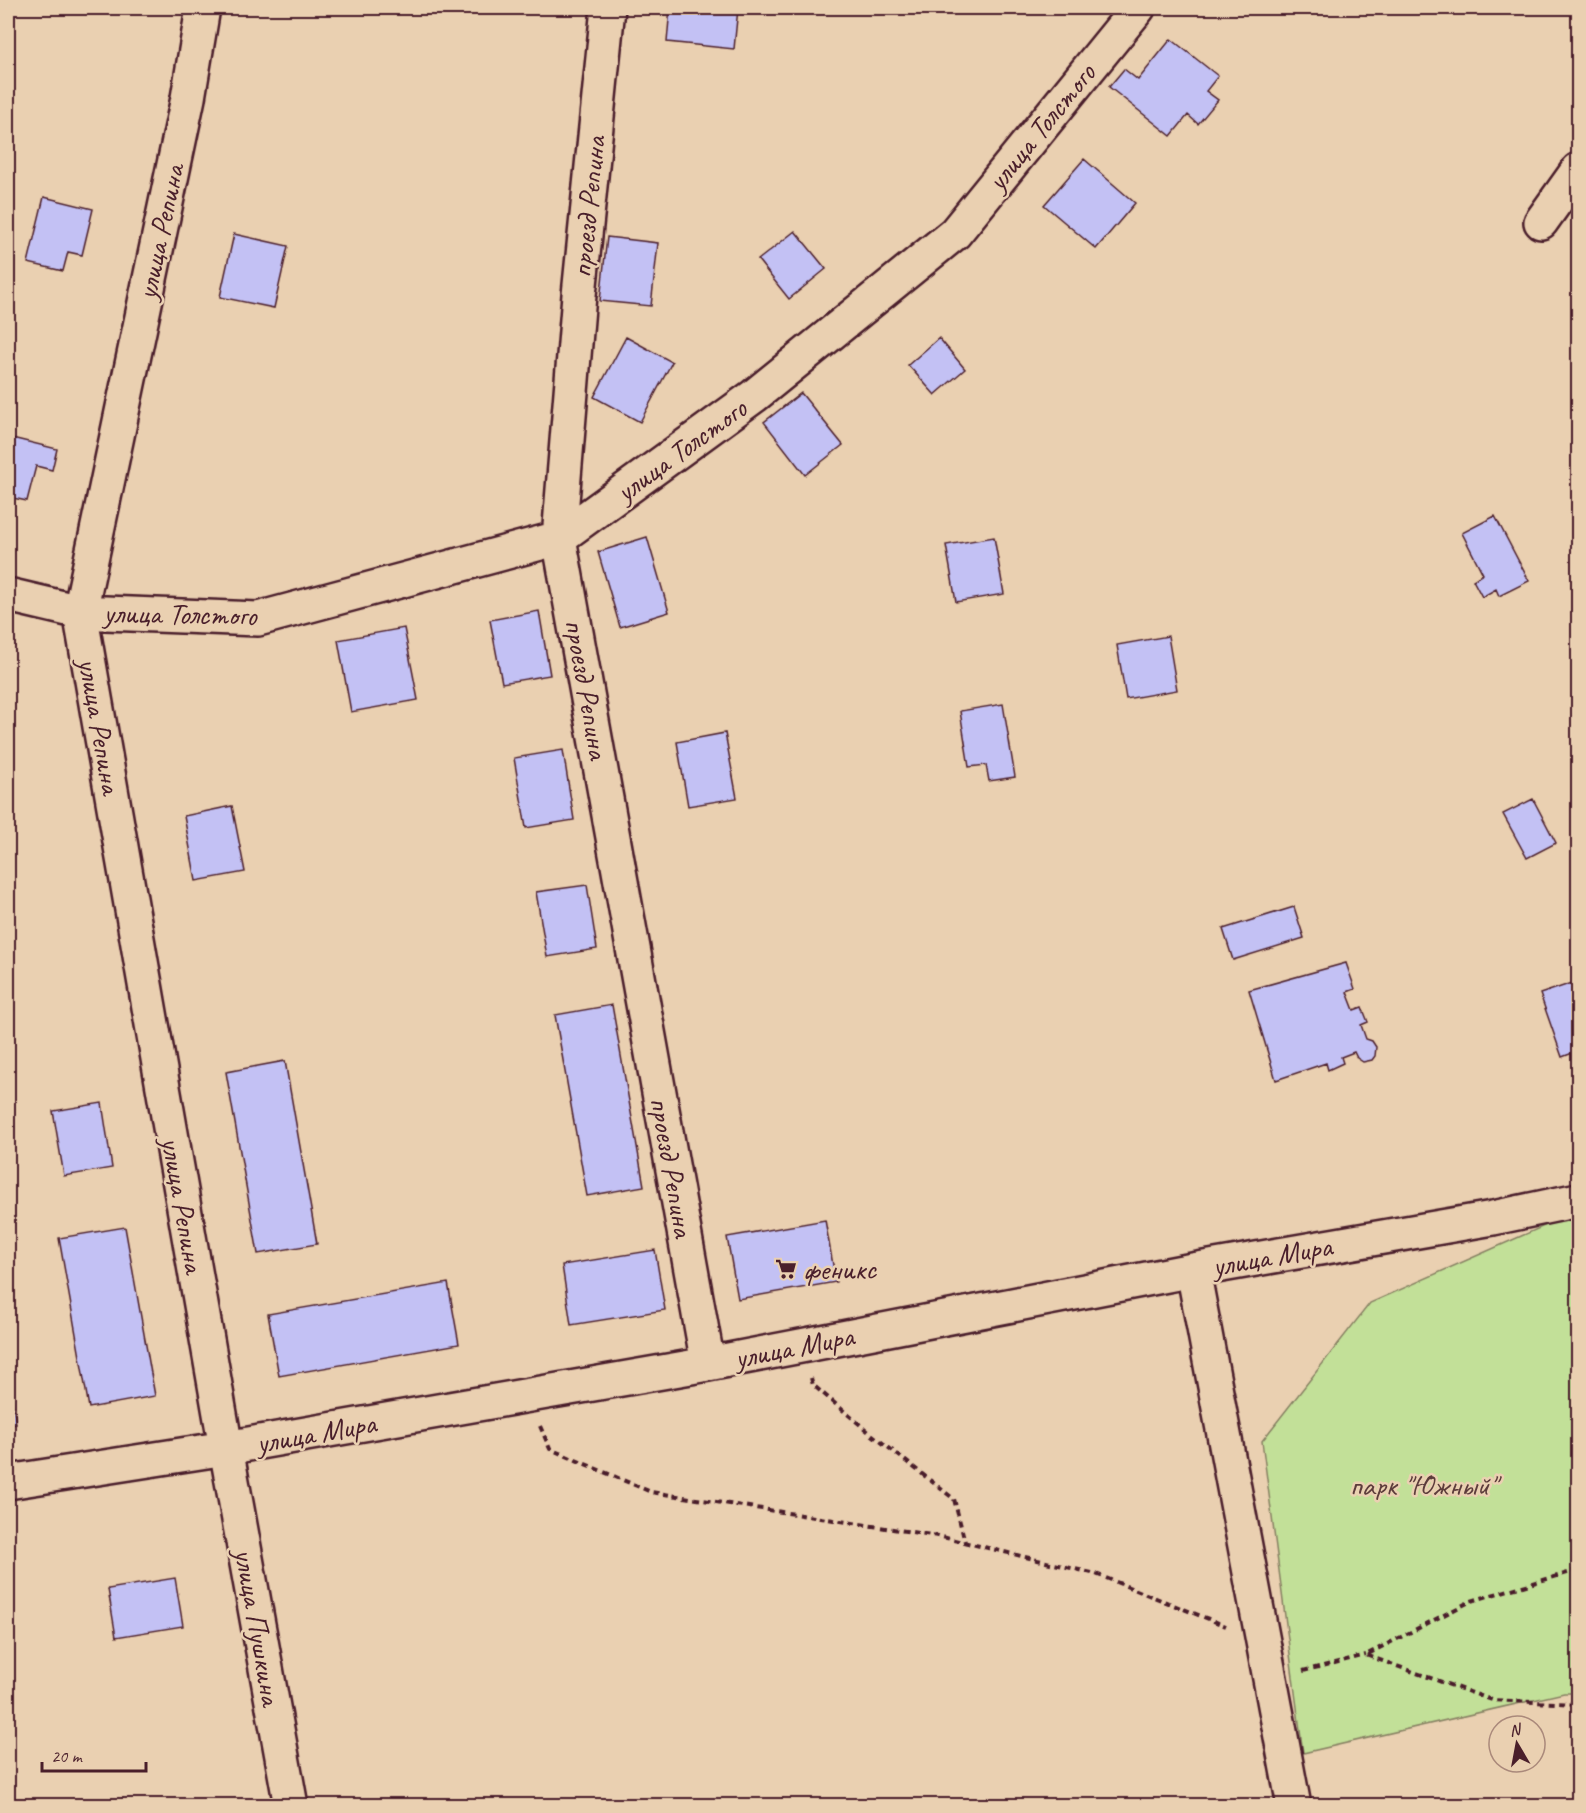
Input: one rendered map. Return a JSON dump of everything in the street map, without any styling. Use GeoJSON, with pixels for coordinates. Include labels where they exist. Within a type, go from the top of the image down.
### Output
{"type":"FeatureCollection","features":[{"type":"Feature","properties":{"kind":"street","name":"улица Репина"},"geometry":{"type":"LineString","coordinates":[[202,8],[188,98],[80,612],[226,1448]]}},
{"type":"Feature","properties":{"kind":"street","name":"проезд Репина"},"geometry":{"type":"LineString","coordinates":[[608,8],[579,295],[560,538],[708,1364]]}},
{"type":"Feature","properties":{"kind":"street","name":"улица Толстого"},"geometry":{"type":"LineString","coordinates":[[8,595],[80,612],[258,619],[560,538],[754,396],[955,233],[1138,8]]}},
{"type":"Feature","properties":{"kind":"street"},"geometry":{"type":"LineString","coordinates":[[1541,222],[1578,170]]}},
{"type":"Feature","properties":{"kind":"street","name":"улица Мира"},"geometry":{"type":"LineString","coordinates":[[8,1482],[226,1448],[708,1364],[1193,1269],[1493,1218],[1578,1200]]}},
{"type":"Feature","properties":{"kind":"street"},"geometry":{"type":"LineString","coordinates":[[1193,1269],[1294,1806]]}},
{"type":"Feature","properties":{"kind":"street","name":"улица Пушкина"},"geometry":{"type":"LineString","coordinates":[[226,1448],[291,1806]]}},
{"type":"Feature","properties":{"kind":"path"},"geometry":{"type":"LineString","coordinates":[[804,1345],[813,1385],[870,1434],[954,1499],[965,1542]]}},
{"type":"Feature","properties":{"kind":"path"},"geometry":{"type":"LineString","coordinates":[[527,1396],[550,1449],[651,1492],[965,1542],[1096,1574],[1263,1641]]}},
{"type":"Feature","properties":{"kind":"path"},"geometry":{"type":"LineString","coordinates":[[1270,1679],[1366,1655],[1471,1601],[1578,1570]]}},
{"type":"Feature","properties":{"kind":"path"},"geometry":{"type":"LineString","coordinates":[[1366,1655],[1492,1700],[1578,1704]]}},
{"type":"Feature","properties":{"kind":"green space","name":"парк \"Южный\""},"geometry":{"type":"Polygon","coordinates":[[[1578,1211],[1578,1693],[1564,1693],[1303,1753],[1262,1441],[1370,1303],[1578,1211]]]}},
{"type":"Feature","properties":{"kind":"building"},"geometry":{"type":"Polygon","coordinates":[[[670,8],[738,8],[734,49],[667,42],[670,8]]]}},
{"type":"Feature","properties":{"kind":"building"},"geometry":{"type":"Polygon","coordinates":[[[1171,39],[1218,76],[1206,91],[1218,100],[1198,124],[1188,115],[1171,136],[1109,87],[1124,69],[1138,80],[1171,39]]]}},
{"type":"Feature","properties":{"kind":"building"},"geometry":{"type":"Polygon","coordinates":[[[1084,159],[1135,203],[1096,249],[1044,205],[1084,159]]]}},
{"type":"Feature","properties":{"kind":"building"},"geometry":{"type":"Polygon","coordinates":[[[44,197],[93,209],[82,255],[68,252],[63,271],[28,263],[44,197]]]}},
{"type":"Feature","properties":{"kind":"building"},"geometry":{"type":"Polygon","coordinates":[[[795,231],[826,269],[789,299],[758,260],[795,231]]]}},
{"type":"Feature","properties":{"kind":"building"},"geometry":{"type":"Polygon","coordinates":[[[234,234],[288,246],[274,308],[220,297],[234,234]]]}},
{"type":"Feature","properties":{"kind":"building"},"geometry":{"type":"Polygon","coordinates":[[[607,237],[658,243],[651,306],[600,301],[607,237]]]}},
{"type":"Feature","properties":{"kind":"building"},"geometry":{"type":"Polygon","coordinates":[[[626,337],[672,362],[640,422],[594,397],[626,337]]]}},
{"type":"Feature","properties":{"kind":"building"},"geometry":{"type":"Polygon","coordinates":[[[939,338],[965,369],[935,395],[908,365],[939,338]]]}},
{"type":"Feature","properties":{"kind":"building"},"geometry":{"type":"Polygon","coordinates":[[[801,393],[843,445],[805,475],[764,422],[801,393]]]}},
{"type":"Feature","properties":{"kind":"building"},"geometry":{"type":"Polygon","coordinates":[[[8,437],[57,449],[52,470],[36,466],[27,501],[8,497],[8,437]]]}},
{"type":"Feature","properties":{"kind":"building"},"geometry":{"type":"Polygon","coordinates":[[[1495,516],[1529,581],[1499,596],[1496,589],[1482,597],[1473,580],[1483,574],[1462,533],[1495,516]]]}},
{"type":"Feature","properties":{"kind":"building"},"geometry":{"type":"Polygon","coordinates":[[[647,537],[669,612],[620,627],[598,552],[647,537]]]}},
{"type":"Feature","properties":{"kind":"building"},"geometry":{"type":"Polygon","coordinates":[[[994,537],[1004,594],[956,602],[946,545],[994,537]]]}},
{"type":"Feature","properties":{"kind":"building"},"geometry":{"type":"Polygon","coordinates":[[[539,611],[550,675],[502,683],[490,620],[539,611]]]}},
{"type":"Feature","properties":{"kind":"building"},"geometry":{"type":"Polygon","coordinates":[[[404,628],[418,700],[351,712],[338,640],[404,628]]]}},
{"type":"Feature","properties":{"kind":"building"},"geometry":{"type":"Polygon","coordinates":[[[1168,636],[1177,690],[1126,699],[1117,645],[1168,636]]]}},
{"type":"Feature","properties":{"kind":"building"},"geometry":{"type":"Polygon","coordinates":[[[1003,704],[1015,777],[989,781],[986,765],[969,767],[960,711],[1003,704]]]}},
{"type":"Feature","properties":{"kind":"building"},"geometry":{"type":"Polygon","coordinates":[[[725,733],[737,798],[688,806],[677,742],[725,733]]]}},
{"type":"Feature","properties":{"kind":"building"},"geometry":{"type":"Polygon","coordinates":[[[563,750],[574,820],[526,828],[514,758],[563,750]]]}},
{"type":"Feature","properties":{"kind":"building"},"geometry":{"type":"Polygon","coordinates":[[[1533,799],[1556,843],[1527,858],[1503,814],[1533,799]]]}},
{"type":"Feature","properties":{"kind":"building"},"geometry":{"type":"Polygon","coordinates":[[[232,806],[245,872],[196,881],[184,816],[232,806]]]}},
{"type":"Feature","properties":{"kind":"building"},"geometry":{"type":"Polygon","coordinates":[[[587,885],[597,949],[547,957],[536,892],[587,885]]]}},
{"type":"Feature","properties":{"kind":"building"},"geometry":{"type":"Polygon","coordinates":[[[1294,907],[1304,938],[1233,960],[1223,929],[1294,907]]]}},
{"type":"Feature","properties":{"kind":"building"},"geometry":{"type":"Polygon","coordinates":[[[1346,963],[1355,989],[1347,992],[1354,1010],[1362,1007],[1368,1022],[1361,1025],[1366,1039],[1372,1041],[1376,1047],[1375,1056],[1372,1060],[1363,1062],[1354,1052],[1341,1057],[1343,1063],[1328,1070],[1326,1063],[1276,1080],[1249,990],[1346,963]]]}},
{"type":"Feature","properties":{"kind":"building"},"geometry":{"type":"Polygon","coordinates":[[[1578,981],[1578,1051],[1562,1057],[1540,994],[1578,981]]]}},
{"type":"Feature","properties":{"kind":"building"},"geometry":{"type":"Polygon","coordinates":[[[612,1005],[644,1186],[587,1196],[555,1015],[612,1005]]]}},
{"type":"Feature","properties":{"kind":"building"},"geometry":{"type":"Polygon","coordinates":[[[285,1061],[317,1244],[258,1254],[226,1072],[285,1061]]]}},
{"type":"Feature","properties":{"kind":"building"},"geometry":{"type":"Polygon","coordinates":[[[102,1103],[112,1168],[64,1176],[53,1111],[102,1103]]]}},
{"type":"Feature","properties":{"kind":"building"},"geometry":{"type":"Polygon","coordinates":[[[825,1220],[836,1282],[738,1299],[727,1237],[825,1220]]]}},
{"type":"Feature","properties":{"kind":"building"},"geometry":{"type":"Polygon","coordinates":[[[125,1227],[155,1396],[89,1408],[59,1238],[125,1227]]]}},
{"type":"Feature","properties":{"kind":"building"},"geometry":{"type":"Polygon","coordinates":[[[655,1250],[665,1310],[571,1325],[562,1265],[655,1250]]]}},
{"type":"Feature","properties":{"kind":"building"},"geometry":{"type":"Polygon","coordinates":[[[448,1283],[459,1344],[279,1376],[268,1314],[448,1283]]]}},
{"type":"Feature","properties":{"kind":"building"},"geometry":{"type":"Polygon","coordinates":[[[8,1368],[16,1424],[8,1425],[8,1368]]]}},
{"type":"Feature","properties":{"kind":"building"},"geometry":{"type":"Polygon","coordinates":[[[175,1578],[183,1626],[116,1637],[108,1589],[175,1578]]]}},
{"type":"Feature","properties":{"kind":"place","name":"феникс"},"geometry":{"type":"Point","coordinates":[786,1269]}}]}
